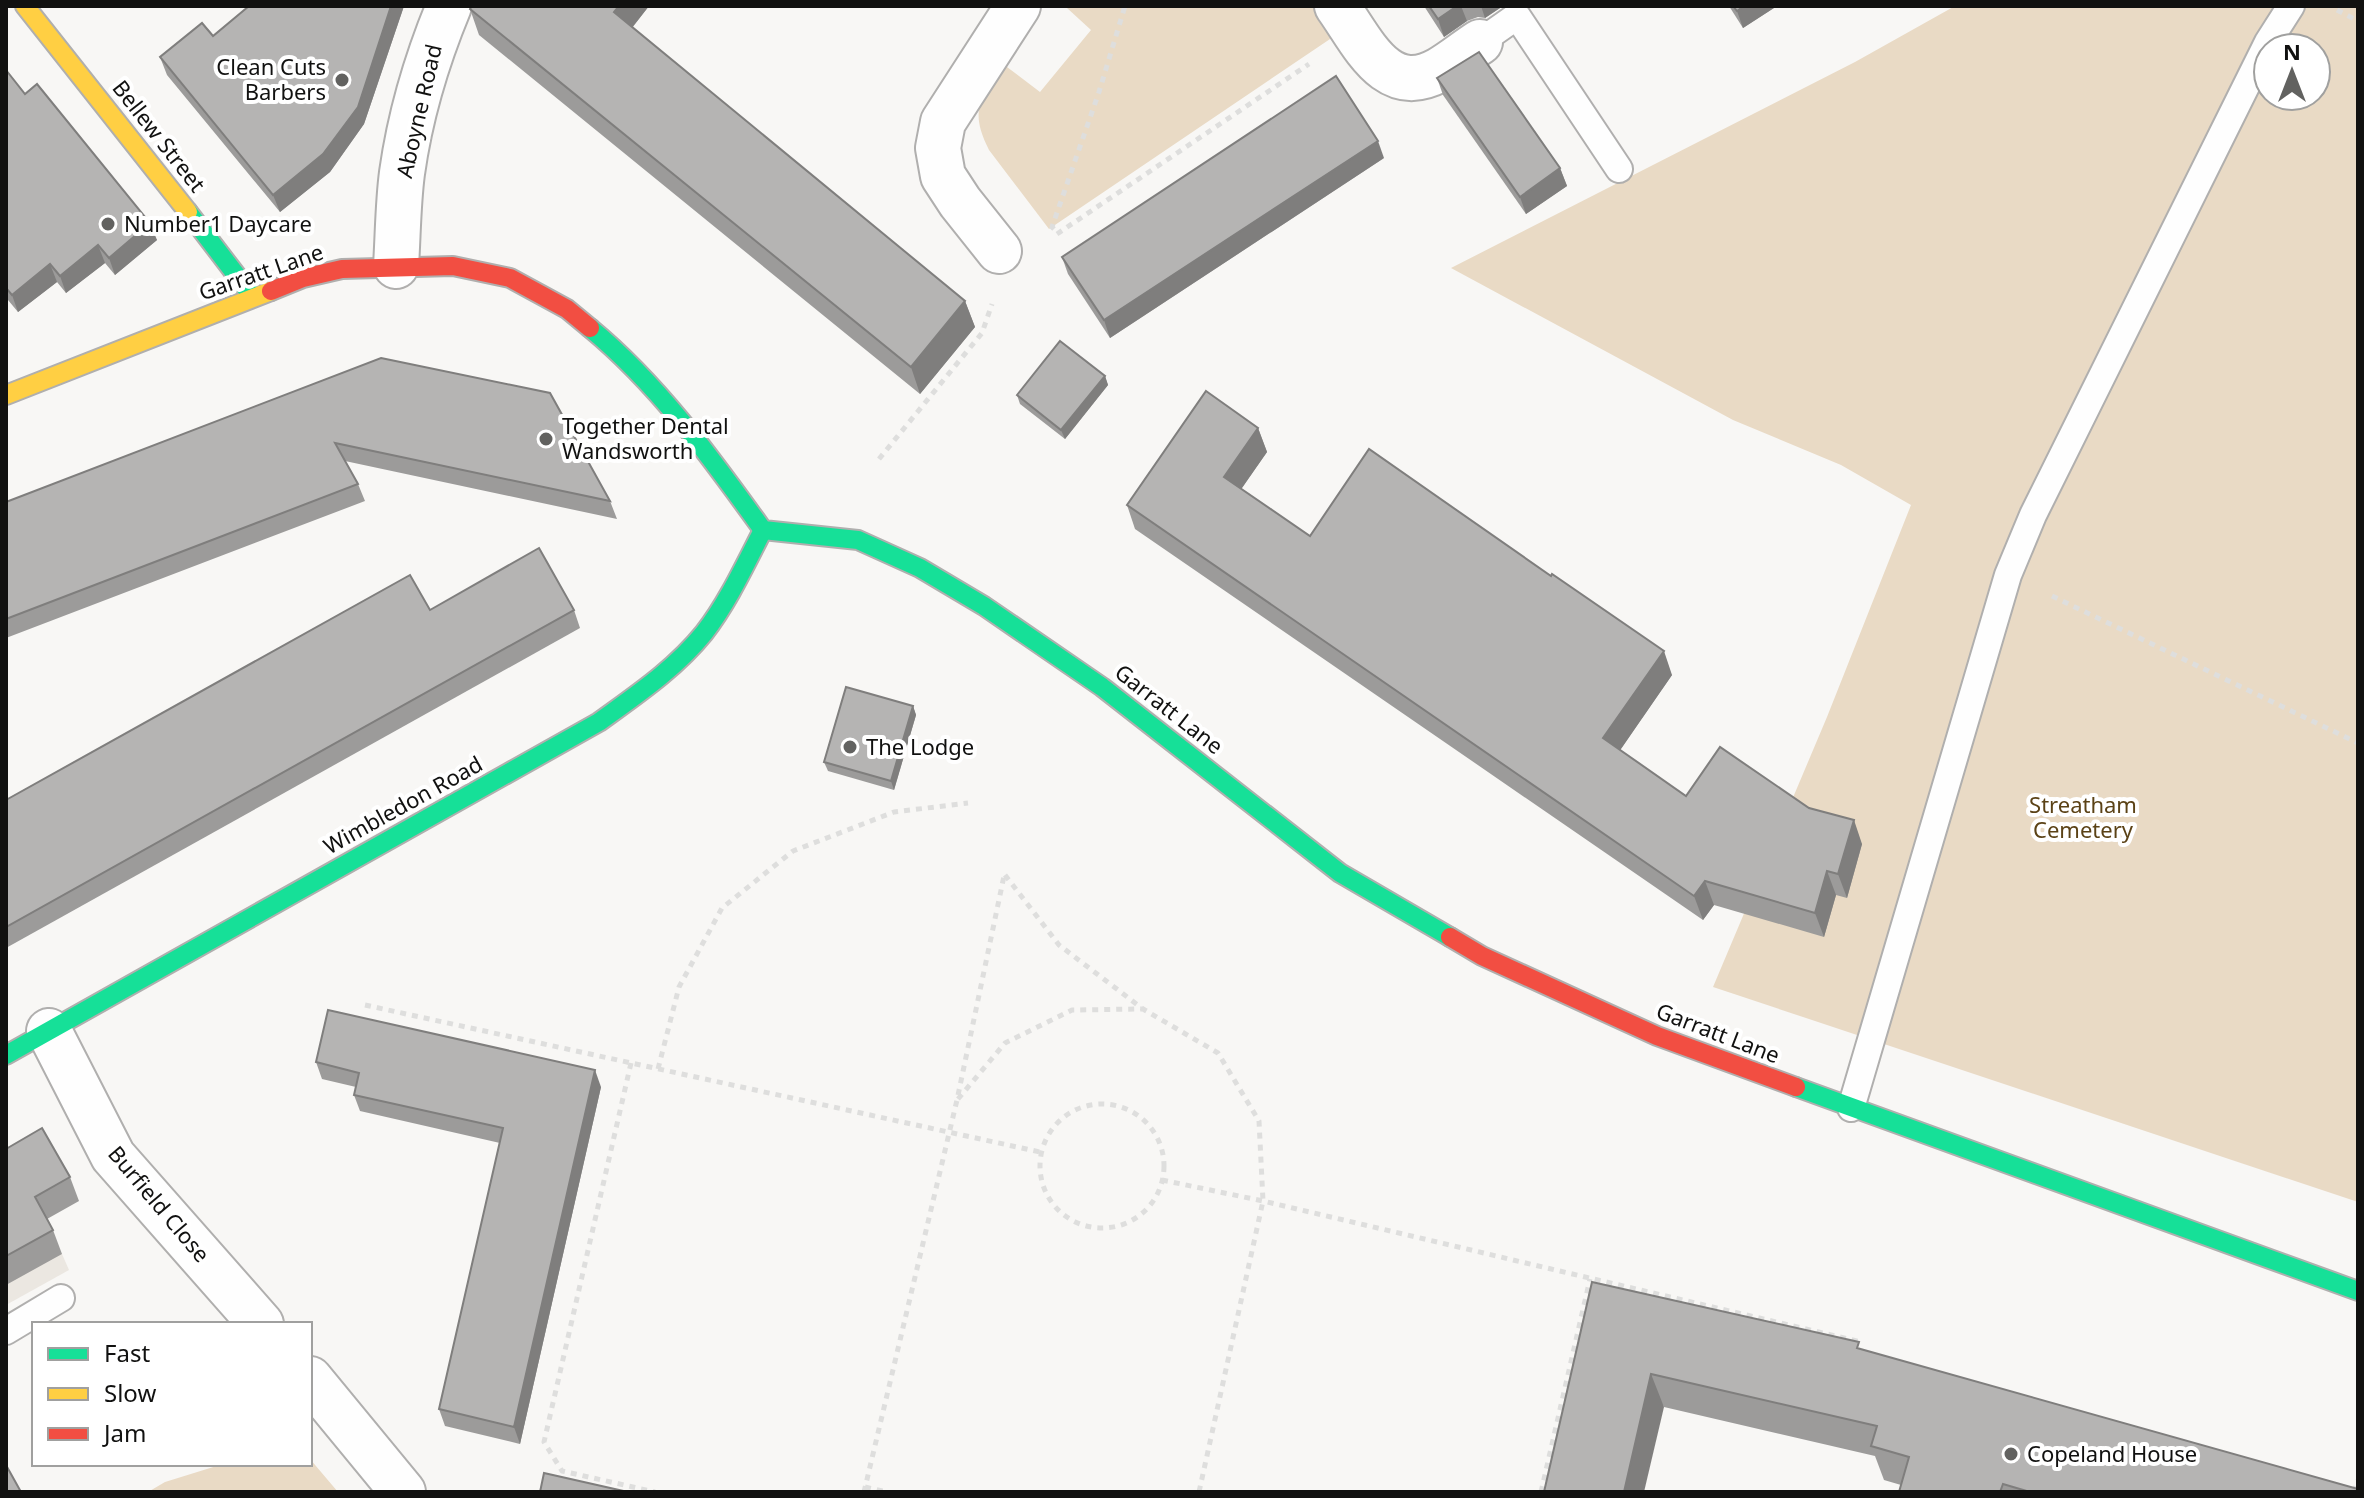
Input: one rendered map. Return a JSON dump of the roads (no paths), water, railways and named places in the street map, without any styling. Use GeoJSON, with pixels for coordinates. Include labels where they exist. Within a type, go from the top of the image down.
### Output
{"type":"FeatureCollection","features":[{"type":"Feature","properties":{"kind":"main road","name":"Bellew Street"},"geometry":{"type":"LineString","coordinates":[[25,6],[253,297]]}},
{"type":"Feature","properties":{"kind":"main road","name":"Garratt Lane"},"geometry":{"type":"LineString","coordinates":[[6,395],[303,278],[342,269],[396,266],[453,266],[510,278],[567,309],[612,346],[693,433],[763,530],[858,540],[920,568],[984,606],[1102,687],[1340,873],[1482,956],[1657,1036],[2358,1291]]}},
{"type":"Feature","properties":{"kind":"main road","name":"Wimbledon Road"},"geometry":{"type":"LineString","coordinates":[[6,1055],[599,722],[653,683],[702,636],[721,610],[763,530]]}},
{"type":"Feature","properties":{"kind":"street","name":"Aboyne Road"},"geometry":{"type":"LineString","coordinates":[[396,266],[402,174],[413,118],[433,44],[449,6]]}},
{"type":"Feature","properties":{"kind":"street"},"geometry":{"type":"LineString","coordinates":[[999,251],[943,176],[938,148],[943,122],[1018,6]]}},
{"type":"Feature","properties":{"kind":"street"},"geometry":{"type":"LineString","coordinates":[[1347,19],[1380,66],[1391,75],[1405,79],[1420,78],[1438,71],[1480,42]]}},
{"type":"Feature","properties":{"kind":"street","name":"Burfield Close"},"geometry":{"type":"LineString","coordinates":[[49,1031],[113,1156],[259,1322]]}},
{"type":"Feature","properties":{"kind":"street"},"geometry":{"type":"LineString","coordinates":[[312,1381],[403,1492]]}},
{"type":"Feature","properties":{"kind":"lane"},"geometry":{"type":"LineString","coordinates":[[1851,1108],[2008,575],[2046,487],[2268,42],[2291,6]]}},
{"type":"Feature","properties":{"kind":"lane"},"geometry":{"type":"LineString","coordinates":[[1480,42],[1517,16],[1619,169]]}},
{"type":"Feature","properties":{"kind":"lane"},"geometry":{"type":"LineString","coordinates":[[6,1331],[61,1298]]}},
{"type":"Feature","properties":{"kind":"place","name":"Clean Cuts Barbers"},"geometry":{"type":"Point","coordinates":[342,80]}},
{"type":"Feature","properties":{"kind":"place","name":"Number1 Daycare"},"geometry":{"type":"Point","coordinates":[108,224]}},
{"type":"Feature","properties":{"kind":"place","name":"Together Dental Wandsworth"},"geometry":{"type":"Point","coordinates":[546,439]}},
{"type":"Feature","properties":{"kind":"place","name":"The Lodge"},"geometry":{"type":"Point","coordinates":[850,747]}},
{"type":"Feature","properties":{"kind":"place","name":"Copeland House"},"geometry":{"type":"Point","coordinates":[2011,1454]}},
{"type":"Feature","properties":{"kind":"park label","name":"Streatham Cemetery"},"geometry":{"type":"Point","coordinates":[2083,818]}}]}
